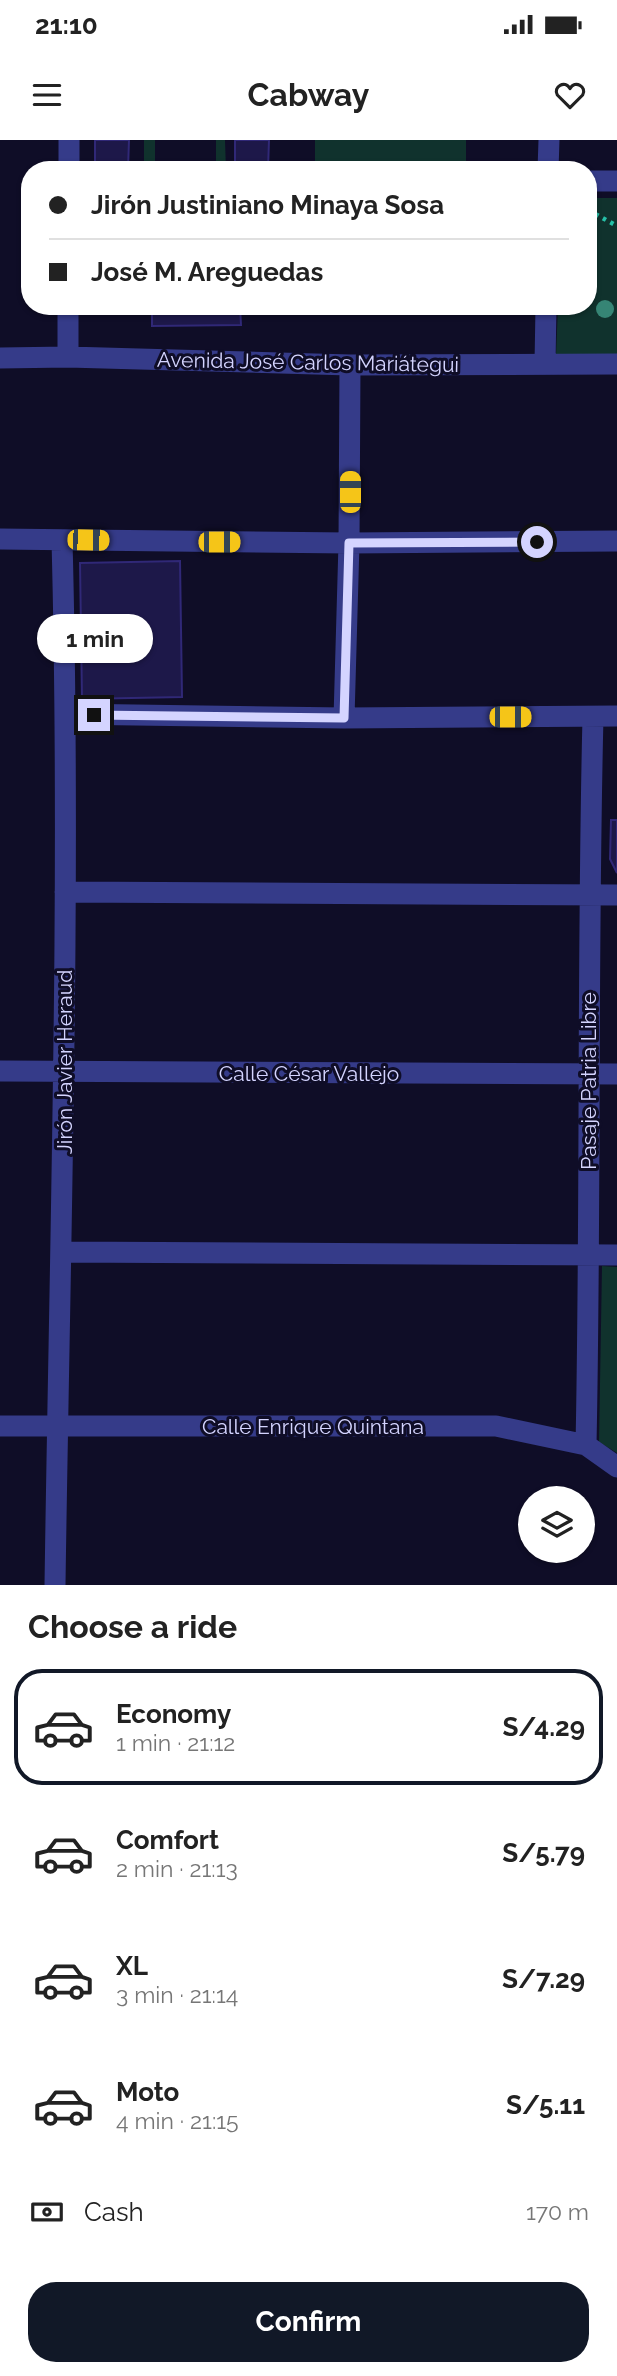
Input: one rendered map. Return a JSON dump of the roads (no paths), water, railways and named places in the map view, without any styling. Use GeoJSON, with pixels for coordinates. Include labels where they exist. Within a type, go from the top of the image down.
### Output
{"type":"FeatureCollection","features":[{"type":"Feature","properties":{"kind":"street"},"geometry":{"type":"LineString","coordinates":[[69,140],[69,161]]}},
{"type":"Feature","properties":{"kind":"street"},"geometry":{"type":"LineString","coordinates":[[548,161],[549,140]]}},
{"type":"Feature","properties":{"kind":"street"},"geometry":{"type":"LineString","coordinates":[[597,181],[617,181]]}},
{"type":"Feature","properties":{"kind":"street"},"geometry":{"type":"LineString","coordinates":[[68,315],[68,358]]}},
{"type":"Feature","properties":{"kind":"street"},"geometry":{"type":"LineString","coordinates":[[545,364],[546,315]]}},
{"type":"Feature","properties":{"kind":"street","name":"Avenida José Carlos Mariátegui"},"geometry":{"type":"LineString","coordinates":[[0,358],[350,365],[617,364]]}},
{"type":"Feature","properties":{"kind":"street"},"geometry":{"type":"LineString","coordinates":[[344,718],[350,365]]}},
{"type":"Feature","properties":{"kind":"street"},"geometry":{"type":"LineString","coordinates":[[0,539],[349,543],[617,541]]}},
{"type":"Feature","properties":{"kind":"street","name":"Jirón Javier Heraud"},"geometry":{"type":"LineString","coordinates":[[55,1585],[65,1072],[66,714],[62,540]]}},
{"type":"Feature","properties":{"kind":"street"},"geometry":{"type":"LineString","coordinates":[[66,714],[344,718],[617,716]]}},
{"type":"Feature","properties":{"kind":"street","name":"Pasaje Patria Libre"},"geometry":{"type":"LineString","coordinates":[[586,1445],[589,1254],[588,895],[593,717]]}},
{"type":"Feature","properties":{"kind":"street"},"geometry":{"type":"LineString","coordinates":[[65,892],[617,895]]}},
{"type":"Feature","properties":{"kind":"street","name":"Calle César Vallejo"},"geometry":{"type":"LineString","coordinates":[[0,1071],[617,1074]]}},
{"type":"Feature","properties":{"kind":"street"},"geometry":{"type":"LineString","coordinates":[[62,1252],[617,1255]]}},
{"type":"Feature","properties":{"kind":"street","name":"Calle Enrique Quintana"},"geometry":{"type":"LineString","coordinates":[[0,1426],[496,1426],[586,1445],[617,1467]]}}]}
